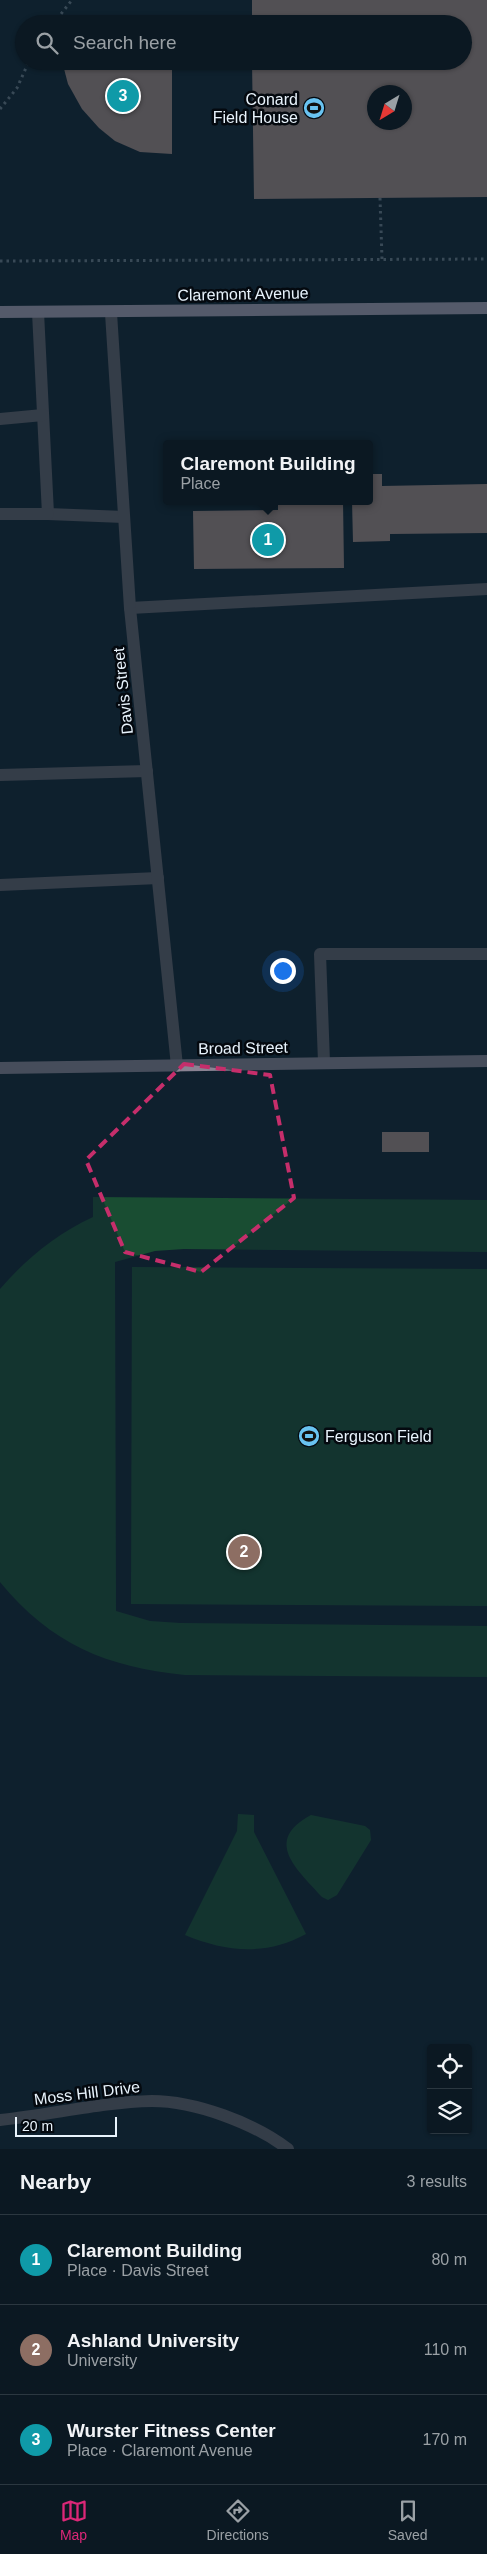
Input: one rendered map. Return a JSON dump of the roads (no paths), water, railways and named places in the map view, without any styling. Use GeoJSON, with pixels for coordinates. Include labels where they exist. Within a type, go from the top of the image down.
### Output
{"type":"FeatureCollection","features":[{"type":"Feature","properties":{"kind":"main road","name":"Claremont Avenue"},"geometry":{"type":"LineString","coordinates":[[0,312],[111,313],[487,308]]}},
{"type":"Feature","properties":{"kind":"street"},"geometry":{"type":"LineString","coordinates":[[38,312],[48,514]]}},
{"type":"Feature","properties":{"kind":"street","name":"Davis Street"},"geometry":{"type":"LineString","coordinates":[[111,313],[130,608],[176,1066]]}},
{"type":"Feature","properties":{"kind":"street"},"geometry":{"type":"LineString","coordinates":[[0,419],[43,415]]}},
{"type":"Feature","properties":{"kind":"street"},"geometry":{"type":"LineString","coordinates":[[0,514],[124,516]]}},
{"type":"Feature","properties":{"kind":"street"},"geometry":{"type":"LineString","coordinates":[[130,608],[487,589]]}},
{"type":"Feature","properties":{"kind":"street"},"geometry":{"type":"LineString","coordinates":[[0,775],[147,771]]}},
{"type":"Feature","properties":{"kind":"street"},"geometry":{"type":"LineString","coordinates":[[0,886],[158,878]]}},
{"type":"Feature","properties":{"kind":"street"},"geometry":{"type":"LineString","coordinates":[[324,1062],[320,954],[487,954]]}},
{"type":"Feature","properties":{"kind":"street","name":"Broad Street"},"geometry":{"type":"LineString","coordinates":[[0,1068],[487,1061]]}},
{"type":"Feature","properties":{"kind":"street","name":"Moss Hill Drive"},"geometry":{"type":"LineString","coordinates":[[0,2120],[121,2103],[153,2101],[182,2104],[225,2117],[253,2128],[288,2149]]}},
{"type":"Feature","properties":{"kind":"place","name":"Wurster Fitness Center"},"geometry":{"type":"Point","coordinates":[123,96]}},
{"type":"Feature","properties":{"kind":"place","name":"Conard Field House"},"geometry":{"type":"Point","coordinates":[314,108]}},
{"type":"Feature","properties":{"kind":"place","name":"Claremont Building"},"geometry":{"type":"Point","coordinates":[268,540]}},
{"type":"Feature","properties":{"kind":"place","name":"Ferguson Field"},"geometry":{"type":"Point","coordinates":[309,1436]}},
{"type":"Feature","properties":{"kind":"place","name":"Ashland University"},"geometry":{"type":"Point","coordinates":[244,1552]}}]}
